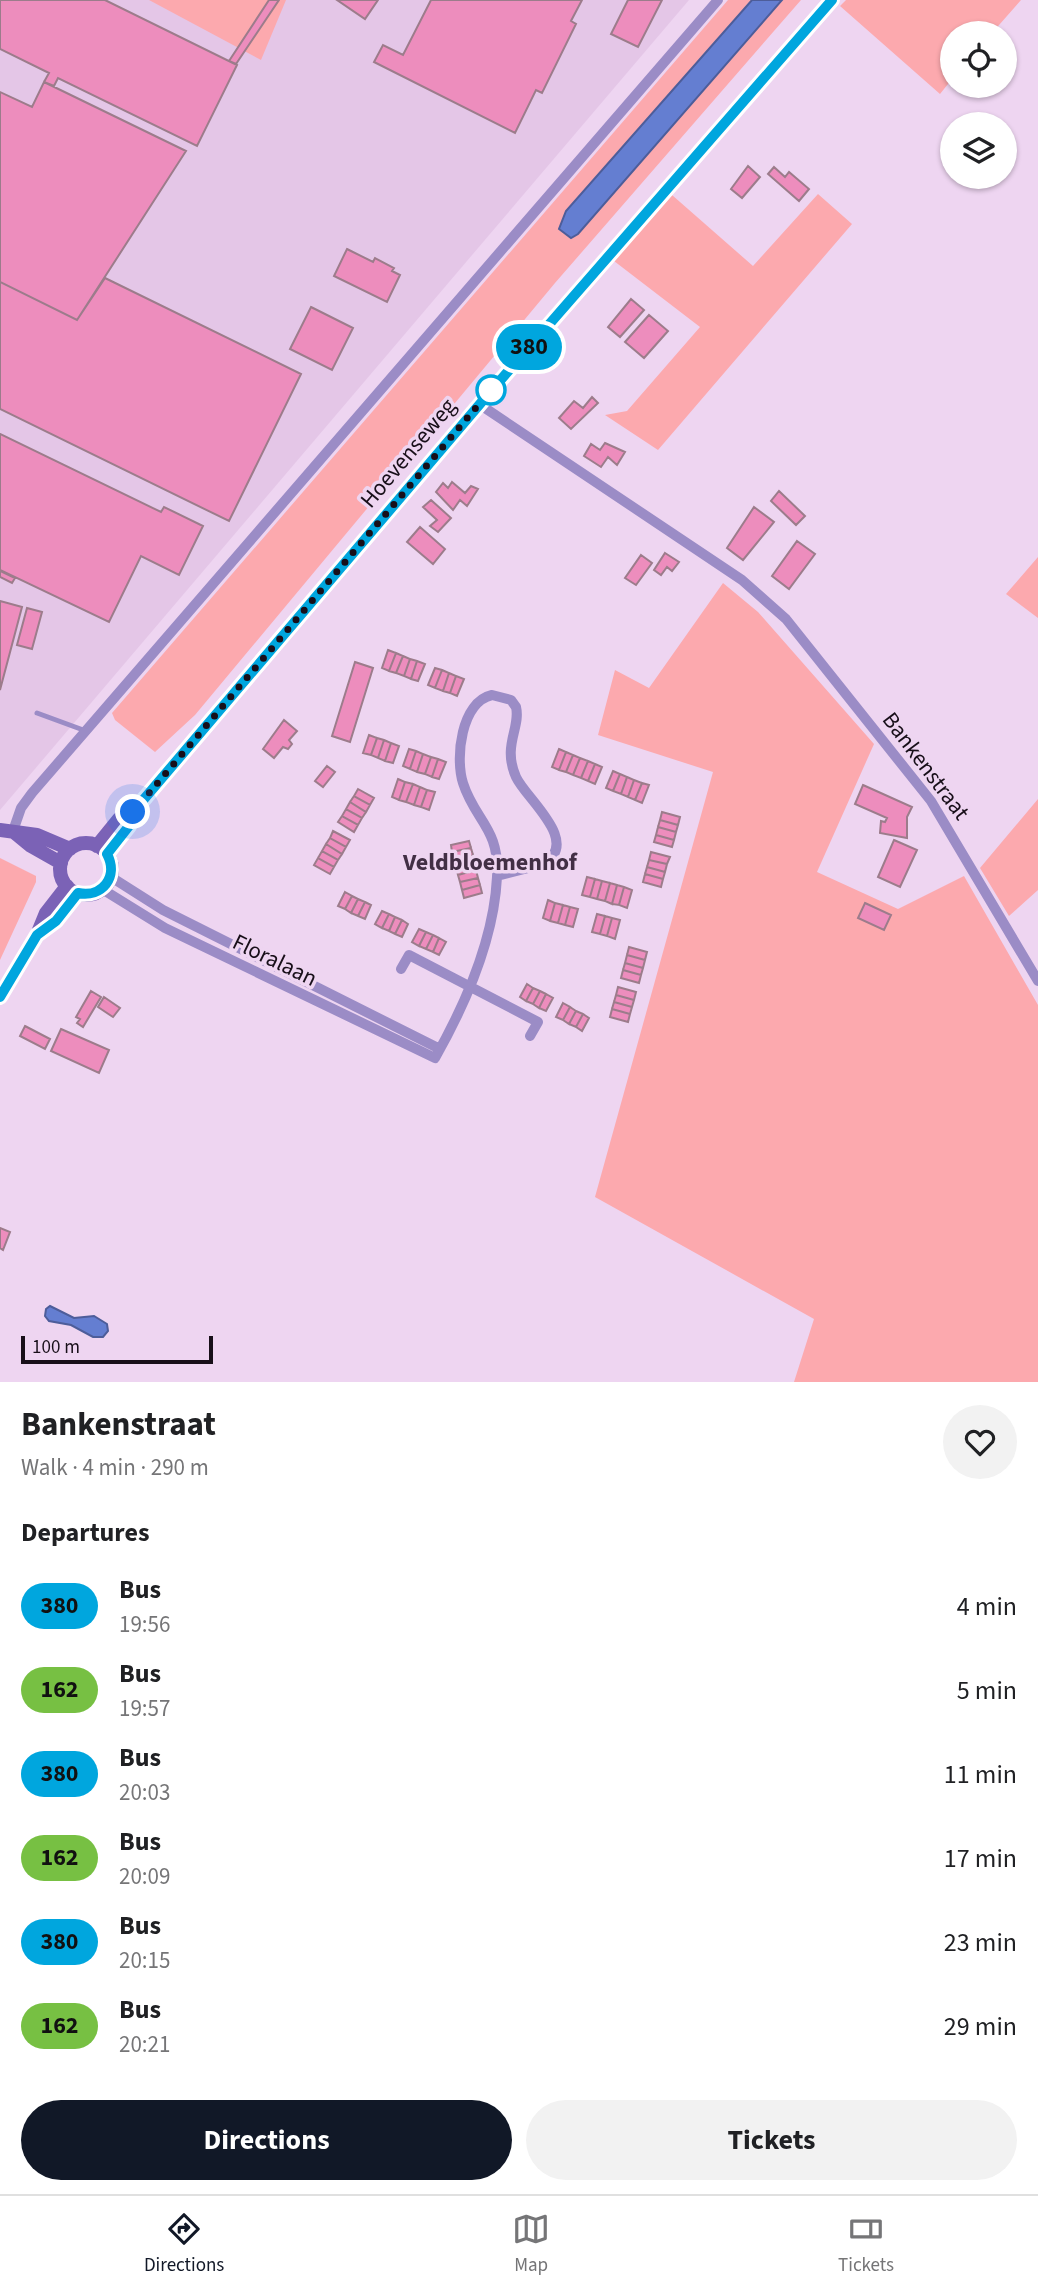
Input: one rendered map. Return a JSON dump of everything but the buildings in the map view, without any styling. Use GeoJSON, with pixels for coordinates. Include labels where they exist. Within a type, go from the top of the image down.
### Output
{"type":"FeatureCollection","features":[{"type":"Feature","properties":{"kind":"main road","name":"Hoevenseweg"},"geometry":{"type":"LineString","coordinates":[[102,850],[129,826],[133,812],[479,404],[832,0]]}},
{"type":"Feature","properties":{"kind":"main road"},"geometry":{"type":"LineString","coordinates":[[6,830],[37,835],[70,849]]}},
{"type":"Feature","properties":{"kind":"main road"},"geometry":{"type":"LineString","coordinates":[[6,830],[61,863]]}},
{"type":"Feature","properties":{"kind":"main road"},"geometry":{"type":"LineString","coordinates":[[83,843],[102,850],[112,865],[106,883],[91,894],[73,890],[61,871],[61,863],[70,849],[83,843]]}},
{"type":"Feature","properties":{"kind":"main road"},"geometry":{"type":"LineString","coordinates":[[0,997],[37,935],[46,914],[73,890]]}},
{"type":"Feature","properties":{"kind":"street"},"geometry":{"type":"LineString","coordinates":[[6,830],[24,803],[718,0]]}},
{"type":"Feature","properties":{"kind":"street","name":"Bankenstraat"},"geometry":{"type":"LineString","coordinates":[[479,404],[742,580],[786,619],[931,801],[1038,981]]}},
{"type":"Feature","properties":{"kind":"street"},"geometry":{"type":"LineString","coordinates":[[438,1054],[469,985],[486,934],[498,876],[494,839],[468,795],[460,766],[469,715],[475,703],[492,695],[511,700],[516,707],[510,743],[512,766],[520,786],[548,818],[557,845],[556,853],[544,864],[498,876]]}},
{"type":"Feature","properties":{"kind":"street","name":"Floralaan"},"geometry":{"type":"LineString","coordinates":[[106,883],[165,928],[438,1054]]}},
{"type":"Feature","properties":{"kind":"street","name":"Floralaan"},"geometry":{"type":"LineString","coordinates":[[106,883],[163,909],[438,1054]]}},
{"type":"Feature","properties":{"kind":"street"},"geometry":{"type":"LineString","coordinates":[[401,969],[408,955],[469,985],[538,1022],[530,1036]]}},
{"type":"Feature","properties":{"kind":"lane"},"geometry":{"type":"LineString","coordinates":[[37,713],[86,731]]}},
{"type":"Feature","properties":{"kind":"shaded area"},"geometry":{"type":"Polygon","coordinates":[[[0,0],[689,0],[0,810],[0,0]]]}},
{"type":"Feature","properties":{"kind":"shaded area"},"geometry":{"type":"Polygon","coordinates":[[[149,0],[286,0],[261,60],[149,0]]]}},
{"type":"Feature","properties":{"kind":"shaded area"},"geometry":{"type":"Polygon","coordinates":[[[728,0],[752,0],[566,211],[559,229],[571,238],[578,234],[782,0],[801,0],[555,283],[195,715],[155,752],[115,720],[112,713],[728,0]]]}},
{"type":"Feature","properties":{"kind":"shaded area"},"geometry":{"type":"Polygon","coordinates":[[[846,0],[1021,0],[1003,21],[940,21],[940,94],[840,6],[846,0]]]}},
{"type":"Feature","properties":{"kind":"shaded area"},"geometry":{"type":"Polygon","coordinates":[[[818,194],[852,224],[658,450],[605,415],[627,411],[700,327],[614,261],[672,195],[753,266],[818,194]]]}},
{"type":"Feature","properties":{"kind":"shaded area"},"geometry":{"type":"Polygon","coordinates":[[[1038,557],[1038,618],[1006,594],[1038,557]]]}},
{"type":"Feature","properties":{"kind":"shaded area"},"geometry":{"type":"Polygon","coordinates":[[[723,583],[758,612],[874,744],[817,872],[898,909],[964,876],[1038,1005],[1038,1382],[794,1382],[814,1319],[595,1197],[713,772],[598,735],[615,670],[649,688],[723,583]]]}},
{"type":"Feature","properties":{"kind":"shaded area"},"geometry":{"type":"Polygon","coordinates":[[[1038,799],[1038,890],[1009,916],[980,868],[1038,799]]]}},
{"type":"Feature","properties":{"kind":"shaded area"},"geometry":{"type":"Polygon","coordinates":[[[0,858],[36,876],[36,882],[0,960],[0,858]]]}},
{"type":"Feature","properties":{"kind":"water"},"geometry":{"type":"Polygon","coordinates":[[[752,0],[782,0],[578,234],[571,238],[559,229],[566,211],[752,0]]]}},
{"type":"Feature","properties":{"kind":"water"},"geometry":{"type":"Polygon","coordinates":[[[50,1306],[74,1318],[94,1316],[107,1324],[108,1331],[103,1337],[93,1337],[71,1325],[49,1321],[45,1316],[46,1309],[50,1306]]]}},
{"type":"Feature","properties":{"kind":"bus line","name":"380"},"geometry":{"type":"LineString","coordinates":[[0,997],[37,935],[56,921],[78,893],[97,892],[107,883],[112,871],[107,854],[129,826],[133,812],[491,391],[832,0]]}},
{"type":"Feature","properties":{"kind":"district","name":"Veldbloemenhof"},"geometry":{"type":"Point","coordinates":[490,862]}},
{"type":"Feature","properties":{"kind":"route"},"geometry":{"type":"LineString","coordinates":[[133,812],[491,390]]}}]}
